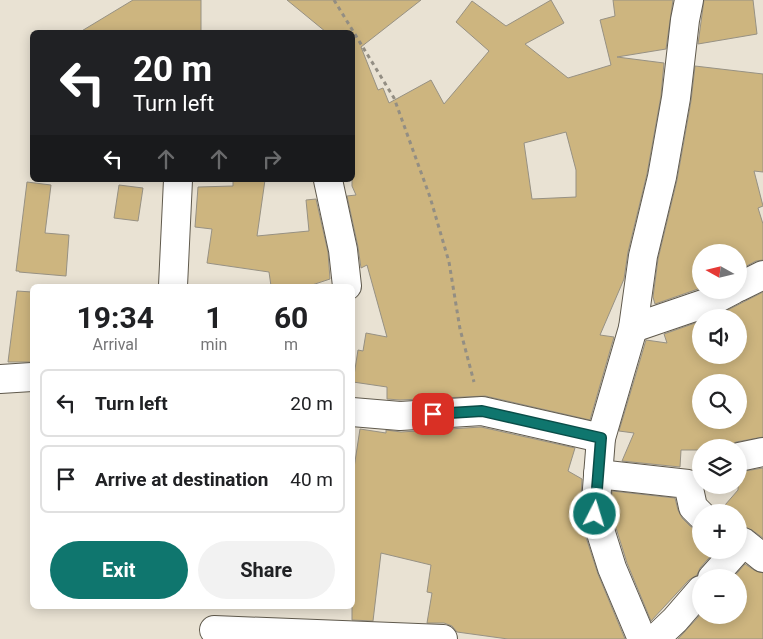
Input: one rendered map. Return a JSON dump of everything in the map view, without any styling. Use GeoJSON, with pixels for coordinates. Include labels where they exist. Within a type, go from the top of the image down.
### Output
{"type":"FeatureCollection","features":[{"type":"Feature","properties":{"kind":"street"},"geometry":{"type":"LineString","coordinates":[[642,639],[612,568],[595,514],[601,438],[633,328],[642,256],[662,177],[676,98],[689,0]]}},
{"type":"Feature","properties":{"kind":"street"},"geometry":{"type":"LineString","coordinates":[[173,284],[178,182]]}},
{"type":"Feature","properties":{"kind":"street"},"geometry":{"type":"LineString","coordinates":[[328,182],[343,250],[347,284]]}},
{"type":"Feature","properties":{"kind":"street"},"geometry":{"type":"LineString","coordinates":[[748,282],[763,275]]}},
{"type":"Feature","properties":{"kind":"street"},"geometry":{"type":"LineString","coordinates":[[633,328],[716,299]]}},
{"type":"Feature","properties":{"kind":"street"},"geometry":{"type":"LineString","coordinates":[[0,379],[30,377]]}},
{"type":"Feature","properties":{"kind":"street"},"geometry":{"type":"LineString","coordinates":[[355,412],[400,416],[482,411],[601,438]]}},
{"type":"Feature","properties":{"kind":"street"},"geometry":{"type":"LineString","coordinates":[[747,455],[763,452]]}},
{"type":"Feature","properties":{"kind":"street"},"geometry":{"type":"LineString","coordinates":[[598,474],[692,475]]}},
{"type":"Feature","properties":{"kind":"street"},"geometry":{"type":"LineString","coordinates":[[722,569],[732,559]]}},
{"type":"Feature","properties":{"kind":"street"},"geometry":{"type":"LineString","coordinates":[[655,639],[692,600]]}},
{"type":"Feature","properties":{"kind":"street"},"geometry":{"type":"LineString","coordinates":[[214,630],[443,639]]}},
{"type":"Feature","properties":{"kind":"path"},"geometry":{"type":"LineString","coordinates":[[334,0],[352,30]]}},
{"type":"Feature","properties":{"kind":"path"},"geometry":{"type":"LineString","coordinates":[[355,34],[394,98],[430,197],[449,262],[460,329],[482,411]]}},
{"type":"Feature","properties":{"kind":"building"},"geometry":{"type":"Polygon","coordinates":[[[133,0],[201,0],[201,30],[83,30],[133,0]]]}},
{"type":"Feature","properties":{"kind":"building"},"geometry":{"type":"Polygon","coordinates":[[[287,0],[421,0],[361,47],[378,90],[383,88],[389,103],[431,80],[444,104],[489,51],[456,22],[472,1],[506,26],[551,0],[564,23],[525,44],[568,78],[611,65],[600,20],[615,16],[613,0],[673,0],[666,49],[617,57],[664,63],[661,96],[647,174],[628,252],[624,279],[600,335],[614,337],[590,420],[485,396],[387,399],[387,387],[355,382],[358,350],[363,351],[366,333],[387,337],[367,265],[361,268],[347,196],[356,195],[352,182],[355,182],[355,30],[324,30],[287,0]],[[566,132],[524,143],[532,199],[576,197],[576,170],[566,132]]]}},
{"type":"Feature","properties":{"kind":"building"},"geometry":{"type":"Polygon","coordinates":[[[704,0],[753,0],[757,34],[698,44],[704,0]]]}},
{"type":"Feature","properties":{"kind":"building"},"geometry":{"type":"Polygon","coordinates":[[[695,66],[763,74],[763,172],[754,171],[763,206],[758,208],[763,224],[763,260],[748,265],[748,244],[692,244],[692,291],[655,304],[653,297],[658,259],[677,180],[691,101],[695,66]]]}},
{"type":"Feature","properties":{"kind":"building"},"geometry":{"type":"Polygon","coordinates":[[[27,182],[51,185],[45,233],[69,235],[66,276],[16,271],[27,182]]]}},
{"type":"Feature","properties":{"kind":"building"},"geometry":{"type":"Polygon","coordinates":[[[233,182],[265,182],[257,236],[309,231],[306,200],[316,199],[328,252],[330,279],[315,284],[271,284],[269,272],[207,263],[212,229],[195,227],[198,187],[233,186],[233,182]]]}},
{"type":"Feature","properties":{"kind":"building"},"geometry":{"type":"Polygon","coordinates":[[[119,185],[143,188],[138,221],[114,218],[119,185]]]}},
{"type":"Feature","properties":{"kind":"building"},"geometry":{"type":"Polygon","coordinates":[[[17,291],[30,292],[30,362],[8,362],[17,291]]]}},
{"type":"Feature","properties":{"kind":"building"},"geometry":{"type":"Polygon","coordinates":[[[763,292],[763,437],[747,440],[692,439],[692,450],[681,450],[680,467],[622,461],[634,433],[619,431],[646,340],[667,343],[664,334],[692,324],[692,364],[747,364],[747,309],[730,309],[763,292]]]}},
{"type":"Feature","properties":{"kind":"building"},"geometry":{"type":"Polygon","coordinates":[[[481,427],[575,448],[568,471],[582,479],[580,519],[598,574],[625,639],[508,639],[457,632],[452,626],[444,623],[427,623],[432,593],[427,592],[431,565],[381,553],[373,621],[352,620],[352,609],[355,609],[355,462],[360,429],[386,433],[386,430],[401,432],[481,427]]]}},
{"type":"Feature","properties":{"kind":"building"},"geometry":{"type":"Polygon","coordinates":[[[763,468],[763,538],[747,528],[747,504],[726,504],[735,494],[747,494],[747,471],[763,468]]]}},
{"type":"Feature","properties":{"kind":"building"},"geometry":{"type":"Polygon","coordinates":[[[612,491],[675,498],[682,518],[692,527],[692,559],[708,559],[700,569],[692,569],[692,578],[651,621],[627,563],[611,512],[612,491]]]}},
{"type":"Feature","properties":{"kind":"building"},"geometry":{"type":"Polygon","coordinates":[[[745,564],[763,573],[763,639],[678,639],[692,624],[747,624],[747,569],[741,569],[745,564]]]}},
{"type":"Feature","properties":{"kind":"route"},"geometry":{"type":"LineString","coordinates":[[433,414],[482,411],[601,438],[595,514]]}}]}
